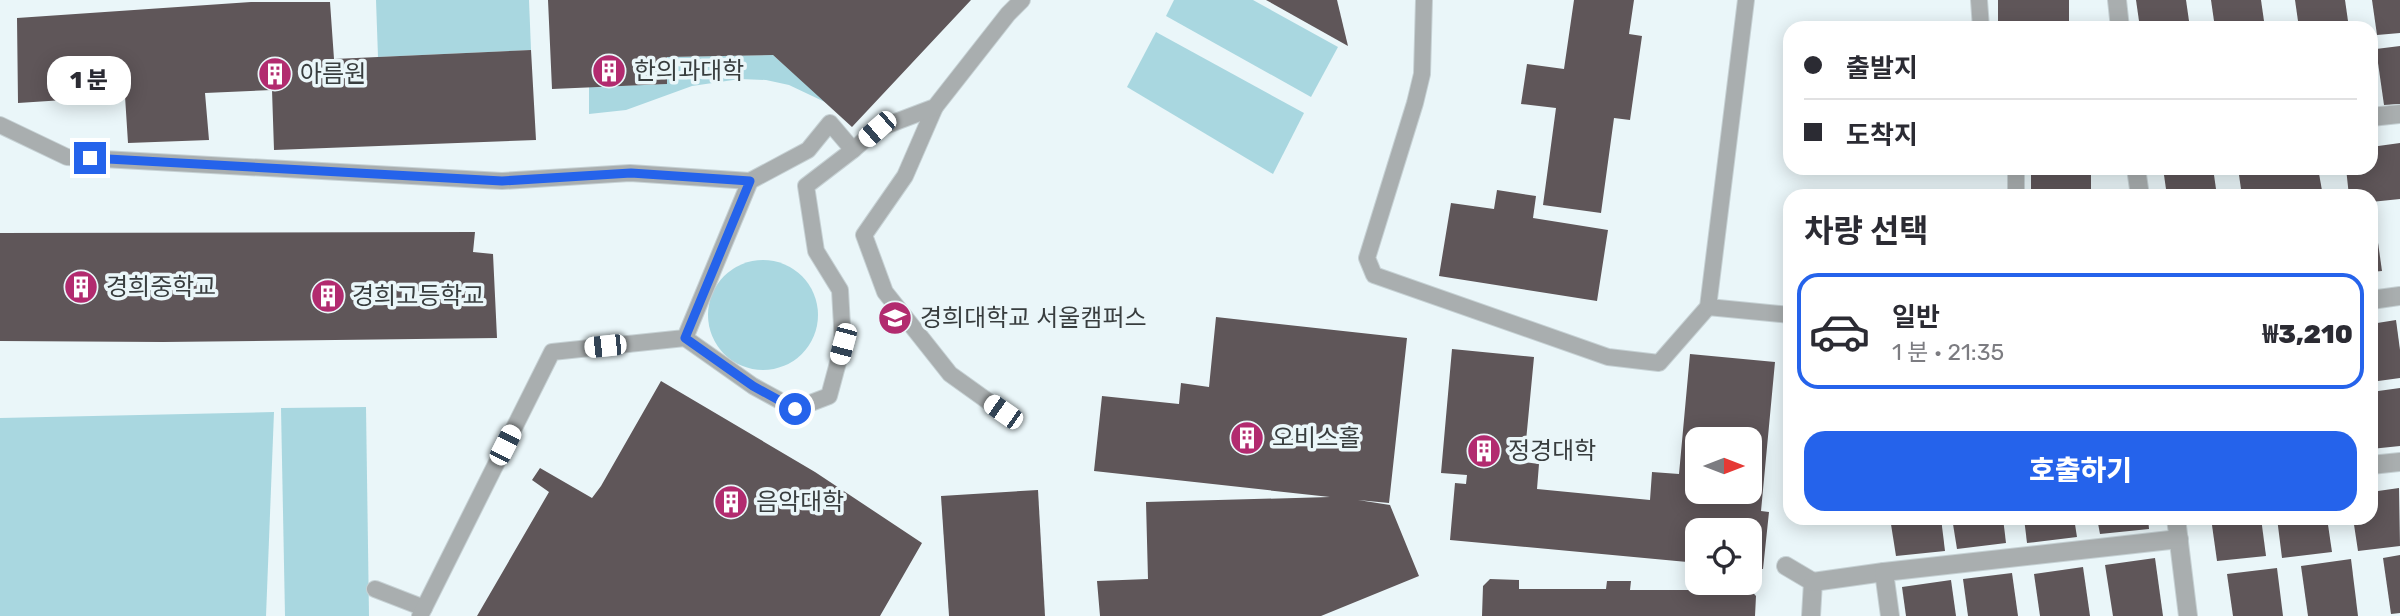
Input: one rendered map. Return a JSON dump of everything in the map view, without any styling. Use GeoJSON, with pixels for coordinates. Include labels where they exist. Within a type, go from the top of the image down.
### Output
{"type":"FeatureCollection","features":[{"type":"Feature","properties":{"kind":"street"},"geometry":{"type":"LineString","coordinates":[[2117,0],[2119,21]]}},
{"type":"Feature","properties":{"kind":"street"},"geometry":{"type":"LineString","coordinates":[[2378,116],[2400,114]]}},
{"type":"Feature","properties":{"kind":"street"},"geometry":{"type":"LineString","coordinates":[[2378,299],[2400,296]]}},
{"type":"Feature","properties":{"kind":"street"},"geometry":{"type":"LineString","coordinates":[[2378,464],[2400,462]]}},
{"type":"Feature","properties":{"kind":"street"},"geometry":{"type":"LineString","coordinates":[[2177,525],[2188,616]]}},
{"type":"Feature","properties":{"kind":"street"},"geometry":{"type":"LineString","coordinates":[[1786,566],[1813,582],[2179,539]]}},
{"type":"Feature","properties":{"kind":"street"},"geometry":{"type":"LineString","coordinates":[[1884,572],[1890,616]]}},
{"type":"Feature","properties":{"kind":"street"},"geometry":{"type":"LineString","coordinates":[[1811,616],[1813,582]]}},
{"type":"Feature","properties":{"kind":"lane"},"geometry":{"type":"LineString","coordinates":[[1003,412],[950,374],[885,292],[864,236],[905,176],[935,107],[1022,0]]}},
{"type":"Feature","properties":{"kind":"lane"},"geometry":{"type":"LineString","coordinates":[[1424,0],[1422,74],[1367,258],[1374,275],[1608,357],[1659,363],[1708,307],[1746,0]]}},
{"type":"Feature","properties":{"kind":"lane"},"geometry":{"type":"LineString","coordinates":[[1979,0],[1980,21]]}},
{"type":"Feature","properties":{"kind":"lane"},"geometry":{"type":"LineString","coordinates":[[375,589],[422,612],[552,352],[685,338],[753,386],[795,409],[829,396],[843,344],[840,290],[817,251],[806,186],[877,129],[935,107]]}},
{"type":"Feature","properties":{"kind":"lane"},"geometry":{"type":"LineString","coordinates":[[0,125],[67,157],[502,181],[631,173],[750,181],[808,150],[830,123],[853,150]]}},
{"type":"Feature","properties":{"kind":"lane"},"geometry":{"type":"LineString","coordinates":[[685,338],[750,181]]}},
{"type":"Feature","properties":{"kind":"lane"},"geometry":{"type":"LineString","coordinates":[[1708,307],[1783,314]]}},
{"type":"Feature","properties":{"kind":"shaded area"},"geometry":{"type":"Polygon","coordinates":[[[376,0],[529,0],[531,50],[378,57],[376,0]]]}},
{"type":"Feature","properties":{"kind":"shaded area"},"geometry":{"type":"Polygon","coordinates":[[[1174,0],[1253,0],[1338,47],[1311,97],[1166,16],[1174,0]]]}},
{"type":"Feature","properties":{"kind":"shaded area"},"geometry":{"type":"Polygon","coordinates":[[[1156,32],[1304,113],[1273,174],[1127,87],[1156,32]]]}},
{"type":"Feature","properties":{"kind":"shaded area"},"geometry":{"type":"Polygon","coordinates":[[[773,55],[827,103],[789,85],[766,80],[740,79],[692,86],[626,110],[589,114],[589,87],[666,84],[667,57],[773,55]]]}},
{"type":"Feature","properties":{"kind":"shaded area"},"geometry":{"type":"Polygon","coordinates":[[[763,260],[784,264],[802,276],[814,294],[818,315],[814,336],[802,354],[784,366],[763,370],[742,366],[724,354],[712,336],[708,315],[712,294],[724,276],[742,264],[763,260]]]}},
{"type":"Feature","properties":{"kind":"shaded area"},"geometry":{"type":"Polygon","coordinates":[[[366,407],[369,616],[285,616],[281,408],[366,407]]]}},
{"type":"Feature","properties":{"kind":"shaded area"},"geometry":{"type":"Polygon","coordinates":[[[274,412],[266,616],[0,616],[0,418],[274,412]]]}},
{"type":"Feature","properties":{"kind":"building","name":"한의과대학"},"geometry":{"type":"Polygon","coordinates":[[[548,0],[971,0],[852,127],[773,55],[667,57],[667,84],[552,89],[548,0]]]}},
{"type":"Feature","properties":{"kind":"building"},"geometry":{"type":"Polygon","coordinates":[[[1266,0],[1337,0],[1348,46],[1266,0]]]}},
{"type":"Feature","properties":{"kind":"building"},"geometry":{"type":"Polygon","coordinates":[[[1574,0],[1634,0],[1629,34],[1642,36],[1630,120],[1614,118],[1601,213],[1543,205],[1556,108],[1521,104],[1527,64],[1564,69],[1574,0]]]}},
{"type":"Feature","properties":{"kind":"building"},"geometry":{"type":"Polygon","coordinates":[[[1998,0],[2069,0],[2069,21],[1998,21],[1998,0]]]}},
{"type":"Feature","properties":{"kind":"building"},"geometry":{"type":"Polygon","coordinates":[[[2136,0],[2186,0],[2189,21],[2139,21],[2136,0]]]}},
{"type":"Feature","properties":{"kind":"building"},"geometry":{"type":"Polygon","coordinates":[[[2211,0],[2261,0],[2264,21],[2214,21],[2211,0]]]}},
{"type":"Feature","properties":{"kind":"building"},"geometry":{"type":"Polygon","coordinates":[[[2295,0],[2345,0],[2348,21],[2298,21],[2295,0]]]}},
{"type":"Feature","properties":{"kind":"building"},"geometry":{"type":"Polygon","coordinates":[[[2372,0],[2400,0],[2400,33],[2378,35],[2378,21],[2375,21],[2372,0]]]}},
{"type":"Feature","properties":{"kind":"building","name":"아름원"},"geometry":{"type":"Polygon","coordinates":[[[251,2],[330,2],[334,59],[531,50],[536,140],[274,150],[272,90],[205,93],[209,140],[128,143],[125,96],[18,103],[17,18],[251,2]]]}},
{"type":"Feature","properties":{"kind":"building"},"geometry":{"type":"Polygon","coordinates":[[[2400,46],[2400,104],[2384,105],[2378,49],[2400,46]]]}},
{"type":"Feature","properties":{"kind":"building"},"geometry":{"type":"Polygon","coordinates":[[[2400,143],[2400,199],[2378,201],[2378,189],[2348,189],[2347,175],[2378,175],[2378,146],[2400,143]]]}},
{"type":"Feature","properties":{"kind":"building"},"geometry":{"type":"Polygon","coordinates":[[[2031,175],[2091,175],[2091,189],[2031,189],[2031,175]]]}},
{"type":"Feature","properties":{"kind":"building"},"geometry":{"type":"Polygon","coordinates":[[[2164,175],[2214,175],[2216,189],[2166,189],[2164,175]]]}},
{"type":"Feature","properties":{"kind":"building"},"geometry":{"type":"Polygon","coordinates":[[[2239,175],[2319,175],[2322,189],[2241,189],[2239,175]]]}},
{"type":"Feature","properties":{"kind":"building"},"geometry":{"type":"Polygon","coordinates":[[[1497,190],[1536,196],[1533,218],[1608,230],[1597,301],[1439,276],[1451,203],[1494,209],[1497,190]]]}},
{"type":"Feature","properties":{"kind":"building","name":"경희고등학교"},"geometry":{"type":"Polygon","coordinates":[[[475,232],[473,252],[493,254],[497,338],[0,341],[0,233],[475,232]]]}},
{"type":"Feature","properties":{"kind":"building"},"geometry":{"type":"Polygon","coordinates":[[[2378,242],[2382,271],[2378,271],[2378,242]]]}},
{"type":"Feature","properties":{"kind":"building"},"geometry":{"type":"Polygon","coordinates":[[[1216,317],[1407,338],[1389,503],[1358,500],[1390,505],[1419,576],[1321,616],[1100,616],[1097,581],[1148,579],[1146,502],[1330,497],[1094,471],[1102,396],[1179,404],[1181,383],[1209,387],[1216,317]]]}},
{"type":"Feature","properties":{"kind":"building"},"geometry":{"type":"Polygon","coordinates":[[[2396,320],[2400,378],[2378,381],[2378,323],[2396,320]]]}},
{"type":"Feature","properties":{"kind":"building","name":"정경대학"},"geometry":{"type":"Polygon","coordinates":[[[1452,349],[1534,357],[1524,462],[1539,464],[1537,489],[1650,500],[1652,472],[1679,474],[1690,354],[1775,362],[1762,500],[1762,427],[1685,427],[1685,504],[1762,504],[1761,511],[1769,512],[1763,569],[1762,518],[1685,518],[1685,562],[1450,540],[1455,483],[1466,484],[1467,475],[1441,473],[1452,349]]]}},
{"type":"Feature","properties":{"kind":"building","name":"음악대학"},"geometry":{"type":"Polygon","coordinates":[[[661,381],[815,472],[922,543],[880,616],[477,616],[549,492],[532,480],[540,468],[592,498],[661,381]]]}},
{"type":"Feature","properties":{"kind":"building"},"geometry":{"type":"Polygon","coordinates":[[[2400,388],[2400,446],[2378,448],[2378,391],[2400,388]]]}},
{"type":"Feature","properties":{"kind":"building"},"geometry":{"type":"Polygon","coordinates":[[[2399,488],[2400,546],[2358,551],[2354,525],[2378,525],[2378,491],[2399,488]]]}},
{"type":"Feature","properties":{"kind":"building"},"geometry":{"type":"Polygon","coordinates":[[[1038,490],[1045,616],[949,616],[941,496],[1038,490]]]}},
{"type":"Feature","properties":{"kind":"building"},"geometry":{"type":"Polygon","coordinates":[[[1891,525],[1942,525],[1945,551],[1896,556],[1891,525]]]}},
{"type":"Feature","properties":{"kind":"building"},"geometry":{"type":"Polygon","coordinates":[[[1953,525],[2004,525],[2006,543],[1957,549],[1953,525]]]}},
{"type":"Feature","properties":{"kind":"building"},"geometry":{"type":"Polygon","coordinates":[[[2025,525],[2075,525],[2077,537],[2027,543],[2025,525]]]}},
{"type":"Feature","properties":{"kind":"building"},"geometry":{"type":"Polygon","coordinates":[[[2098,525],[2149,525],[2149,529],[2100,534],[2098,525]]]}},
{"type":"Feature","properties":{"kind":"building"},"geometry":{"type":"Polygon","coordinates":[[[2212,525],[2262,525],[2266,556],[2217,561],[2212,525]]]}},
{"type":"Feature","properties":{"kind":"building"},"geometry":{"type":"Polygon","coordinates":[[[2278,525],[2328,525],[2332,552],[2282,558],[2278,525]]]}},
{"type":"Feature","properties":{"kind":"building"},"geometry":{"type":"Polygon","coordinates":[[[2400,555],[2400,613],[2391,614],[2383,558],[2400,555]]]}},
{"type":"Feature","properties":{"kind":"building"},"geometry":{"type":"Polygon","coordinates":[[[2155,558],[2163,616],[2113,616],[2105,565],[2155,558]]]}},
{"type":"Feature","properties":{"kind":"building"},"geometry":{"type":"Polygon","coordinates":[[[2351,559],[2358,616],[2308,616],[2301,566],[2351,559]]]}},
{"type":"Feature","properties":{"kind":"building"},"geometry":{"type":"Polygon","coordinates":[[[2083,567],[2090,616],[2040,616],[2034,574],[2083,567]]]}},
{"type":"Feature","properties":{"kind":"building"},"geometry":{"type":"Polygon","coordinates":[[[2277,568],[2283,616],[2233,616],[2227,574],[2277,568]]]}},
{"type":"Feature","properties":{"kind":"building"},"geometry":{"type":"Polygon","coordinates":[[[2012,573],[2018,616],[1968,616],[1963,579],[2012,573]]]}},
{"type":"Feature","properties":{"kind":"building"},"geometry":{"type":"Polygon","coordinates":[[[1490,579],[1519,580],[1519,589],[1606,589],[1607,581],[1631,581],[1630,590],[1685,590],[1685,595],[1755,595],[1755,616],[1482,616],[1483,586],[1490,579]]]}},
{"type":"Feature","properties":{"kind":"building"},"geometry":{"type":"Polygon","coordinates":[[[1951,580],[1956,616],[1906,616],[1902,587],[1951,580]]]}},
{"type":"Feature","properties":{"kind":"place","name":"한의과대학"},"geometry":{"type":"Point","coordinates":[609,71]}},
{"type":"Feature","properties":{"kind":"place","name":"아름원"},"geometry":{"type":"Point","coordinates":[275,74]}},
{"type":"Feature","properties":{"kind":"place","name":"경희중학교"},"geometry":{"type":"Point","coordinates":[81,287]}},
{"type":"Feature","properties":{"kind":"place","name":"경희고등학교"},"geometry":{"type":"Point","coordinates":[328,296]}},
{"type":"Feature","properties":{"kind":"place","name":"경희대학교 서울캠퍼스"},"geometry":{"type":"Point","coordinates":[895,318]}},
{"type":"Feature","properties":{"kind":"place","name":"오비스홀"},"geometry":{"type":"Point","coordinates":[1247,438]}},
{"type":"Feature","properties":{"kind":"place","name":"정경대학"},"geometry":{"type":"Point","coordinates":[1484,451]}},
{"type":"Feature","properties":{"kind":"place","name":"음악대학"},"geometry":{"type":"Point","coordinates":[731,502]}},
{"type":"Feature","properties":{"kind":"route"},"geometry":{"type":"LineString","coordinates":[[90,158],[502,181],[631,173],[750,181],[685,338],[753,386],[795,409]]}}]}
